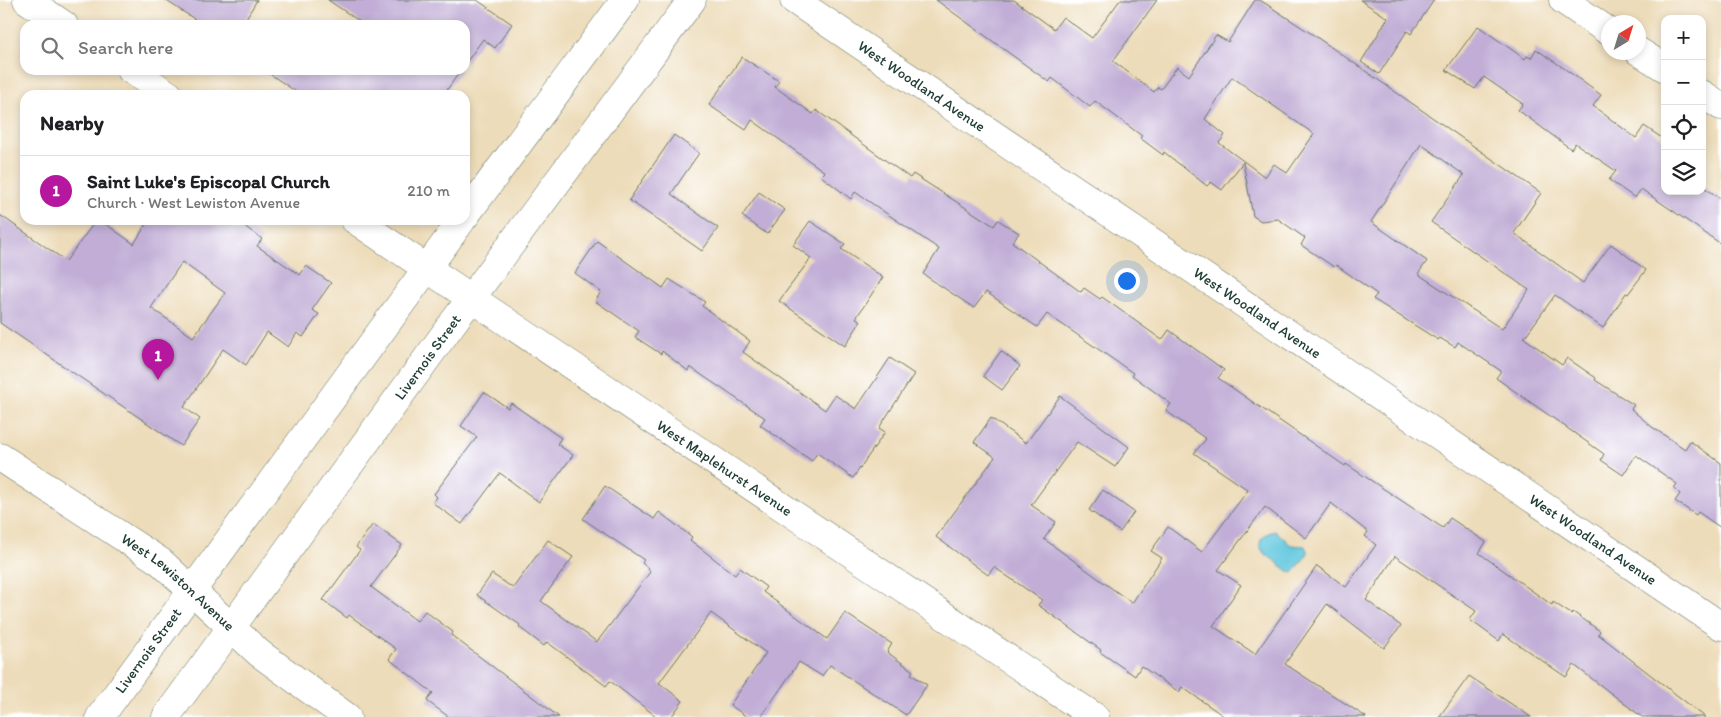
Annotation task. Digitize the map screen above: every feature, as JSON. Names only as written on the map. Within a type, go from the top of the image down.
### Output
[{"type":"street","points":[[27,0],[57,20]]},
{"type":"street","points":[[470,209],[625,0]]},
{"type":"street","name":"Livernois Street","points":[[166,717],[471,298],[692,0]]},
{"type":"street","name":"West Woodland Avenue","points":[[794,0],[1721,626]]},
{"type":"street","points":[[1563,0],[1601,25]]},
{"type":"street","points":[[1646,56],[1661,65]]},
{"type":"street","points":[[138,75],[161,90]]},
{"type":"street","points":[[1706,97],[1721,106]]},
{"type":"street","name":"West Maplehurst Avenue","points":[[362,225],[1095,717]]},
{"type":"street","name":"Livernois Street","points":[[100,717],[458,225]]},
{"type":"street","name":"West Lewiston Avenue","points":[[0,457],[162,562],[259,653],[347,717]]},
{"type":"water","points":[[1276,531],[1291,545],[1305,546],[1308,553],[1294,572],[1291,573],[1263,552],[1260,546],[1261,540],[1265,536],[1270,532]]},
{"type":"building","points":[[165,0],[257,0],[245,20],[196,20]]},
{"type":"building","points":[[328,0],[477,0],[512,24],[495,48],[483,39],[470,57],[470,20],[358,20]]},
{"type":"building","points":[[936,0],[1014,0],[1054,29],[1063,17],[1092,38],[1120,0],[1157,0],[1113,61],[1154,92],[1158,87],[1161,89],[1177,67],[1189,76],[1216,35],[1228,42],[1255,0],[1260,0],[1315,36],[1541,193],[1514,233],[1583,283],[1611,244],[1646,270],[1628,294],[1626,293],[1603,328],[1555,295],[1524,338],[1562,365],[1567,358],[1596,378],[1595,380],[1634,405],[1631,409],[1652,427],[1685,449],[1690,441],[1721,463],[1721,528],[1698,512],[1696,515],[1675,501],[1680,494],[1674,488],[1677,484],[1636,455],[1623,475],[1601,460],[1604,454],[1496,378],[1501,371],[1458,342],[1455,347],[1440,338],[1438,340],[1373,299],[1377,294],[1336,265],[1334,267],[1301,245],[1305,238],[1278,219],[1261,221],[1253,216],[1243,162],[1222,190],[1211,182],[1207,186],[1164,152],[1163,155],[1140,138],[1142,136],[1095,101],[1090,107],[1052,78],[1049,82]],"holes":[[[1232,77],[1314,134],[1287,173],[1274,164],[1265,177],[1219,143],[1225,135],[1205,119]],[[1421,144],[1464,175],[1431,222],[1529,290],[1502,329],[1418,274],[1427,261],[1371,222]]]},
{"type":"building","points":[[1360,0],[1434,0],[1411,34],[1407,31],[1379,74],[1361,62],[1388,18]]},
{"type":"building","points":[[1478,26],[1525,59],[1527,56],[1531,58],[1536,49],[1601,95],[1593,106],[1636,138],[1644,126],[1661,137],[1661,195],[1706,195],[1706,189],[1721,199],[1721,244],[1641,189],[1635,198],[1609,180],[1616,171],[1575,143],[1571,149],[1518,110],[1523,104],[1484,77],[1475,89],[1446,70]]},
{"type":"building","points":[[742,57],[779,81],[775,87],[813,114],[816,110],[910,178],[913,174],[994,226],[998,220],[1019,233],[1012,242],[1081,292],[1084,288],[1100,299],[1102,297],[1162,340],[1169,330],[1224,370],[1218,378],[1345,466],[1346,464],[1443,528],[1450,518],[1486,542],[1479,553],[1552,605],[1553,602],[1571,614],[1573,612],[1600,631],[1598,634],[1705,717],[1642,717],[1574,665],[1566,677],[1503,634],[1499,641],[1470,620],[1476,611],[1395,556],[1366,600],[1401,626],[1384,648],[1327,604],[1285,664],[1366,717],[1225,717],[1182,687],[1179,692],[1141,666],[1135,676],[1038,605],[1042,600],[994,567],[988,575],[936,537],[995,457],[974,442],[991,418],[1026,443],[1060,396],[1129,447],[1115,467],[1077,442],[1031,505],[1056,522],[1044,539],[1132,603],[1162,558],[1151,551],[1168,527],[1202,552],[1248,490],[1194,453],[1206,439],[1166,411],[1171,404],[1132,375],[1133,373],[1047,314],[1037,327],[986,292],[974,308],[923,274],[939,249],[855,192],[851,199],[821,176],[825,172],[752,120],[746,130],[709,105]],"holes":[[[1331,503],[1368,532],[1365,536],[1376,545],[1346,587],[1317,566],[1255,654],[1213,626],[1241,585],[1218,570],[1265,507],[1306,538]]]},
{"type":"building","points":[[271,75],[457,75],[447,90],[294,90]]},
{"type":"building","points":[[674,135],[699,153],[671,194],[718,228],[702,251],[629,200]]},
{"type":"building","points":[[759,192],[785,210],[767,234],[742,216]]},
{"type":"building","points":[[0,215],[66,261],[92,225],[107,225],[134,244],[146,225],[243,225],[262,239],[257,246],[300,275],[306,266],[331,283],[312,310],[319,314],[303,337],[297,333],[288,347],[267,332],[246,365],[223,349],[184,407],[200,419],[181,446],[0,323]],"holes":[[[182,262],[225,293],[193,337],[151,308]]]},
{"type":"building","points":[[810,221],[845,244],[841,249],[883,277],[856,318],[861,321],[845,346],[779,301],[811,258],[793,245]]},
{"type":"building","points":[[597,241],[663,288],[669,279],[705,302],[702,306],[750,341],[743,352],[825,410],[835,395],[856,409],[890,358],[914,374],[879,428],[885,432],[853,478],[817,453],[812,461],[760,425],[765,418],[690,367],[688,371],[662,351],[661,354],[635,337],[639,331],[595,301],[601,292],[575,273]]},
{"type":"building","points":[[1001,351],[1020,366],[1002,390],[983,376]]},
{"type":"building","points":[[484,392],[508,408],[511,403],[561,438],[557,444],[573,455],[539,502],[500,473],[462,524],[433,503],[437,497],[434,494],[477,437],[461,426]]},
{"type":"building","points":[[605,486],[654,519],[659,512],[692,537],[690,540],[735,575],[740,568],[766,587],[763,592],[827,639],[845,613],[892,644],[887,652],[913,671],[911,674],[927,685],[906,715],[830,665],[822,676],[799,662],[761,717],[747,717],[730,705],[766,653],[711,613],[659,683],[683,701],[671,717],[657,717],[610,681],[606,686],[547,642],[544,646],[519,627],[520,625],[477,595],[492,574],[513,588],[548,540],[573,557],[541,601],[597,642],[650,572],[642,563],[644,560],[583,519]]},
{"type":"building","points":[[1103,490],[1134,512],[1120,532],[1089,510]]},
{"type":"building","points":[[373,524],[402,545],[371,587],[417,621],[425,611],[453,632],[451,635],[559,717],[449,717],[427,701],[433,693],[389,659],[396,649],[349,615],[347,618],[323,600],[360,550],[356,547]]},
{"type":"building","points":[[1469,676],[1531,717],[1439,717]]},
{"type":"place","name":"Saint Luke's Episcopal Church","points":[[158,380]]}]
